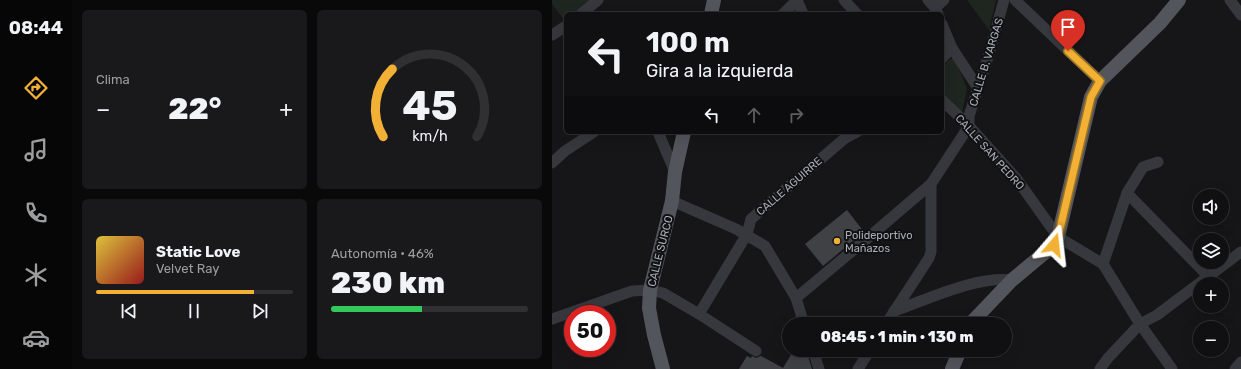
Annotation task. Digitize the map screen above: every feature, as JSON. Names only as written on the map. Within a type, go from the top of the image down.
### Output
[{"type":"main road","points":[[711,12],[714,0]]},
{"type":"main road","points":[[977,317],[1012,280],[1054,245],[1058,237],[1091,97],[1100,81],[1160,23],[1179,0]]},
{"type":"main road","name":"CALLE SURCO","points":[[663,369],[651,321],[649,308],[650,290],[672,201],[675,172],[684,134]]},
{"type":"main road","points":[[952,369],[957,357]]},
{"type":"street","points":[[785,12],[797,0],[802,12]]},
{"type":"street","points":[[844,0],[855,12]]},
{"type":"street","points":[[934,7],[944,0]]},
{"type":"street","name":"CALLE B. VARGAS","points":[[796,298],[931,184],[969,126],[968,116],[989,54],[1004,0]]},
{"type":"street","points":[[1015,0],[1100,81]]},
{"type":"street","points":[[1230,0],[1241,15]]},
{"type":"street","points":[[585,12],[596,6]]},
{"type":"street","points":[[552,35],[564,27]]},
{"type":"street","points":[[944,29],[952,48],[978,88]]},
{"type":"street","points":[[944,56],[952,48]]},
{"type":"street","name":"CALLE SAN PEDRO","points":[[944,102],[969,126],[1016,178],[1058,237],[1103,264],[1140,324],[1172,369]]},
{"type":"street","points":[[552,163],[565,151],[591,134]]},
{"type":"street","points":[[659,134],[675,172]]},
{"type":"street","name":"CALLE AGUIRRE","points":[[699,314],[747,234],[751,219],[843,136]]},
{"type":"street","points":[[1103,264],[1127,193],[1143,167],[1158,162]]},
{"type":"street","points":[[890,317],[929,258],[931,252],[931,184]]},
{"type":"street","points":[[1127,193],[1209,277],[1241,252]]},
{"type":"street","points":[[672,201],[747,234],[764,246],[796,298],[802,317]]},
{"type":"street","points":[[894,311],[965,285],[1000,279],[1012,280]]},
{"type":"street","points":[[1100,369],[1108,358],[1140,324],[1157,315],[1193,289]]},
{"type":"street","points":[[552,319],[632,291],[650,290],[663,293],[699,314],[756,351]]},
{"type":"street","points":[[815,357],[819,369]]},
{"type":"street","points":[[858,369],[866,357]]},
{"type":"street","points":[[1235,369],[1241,362]]},
{"type":"shaded area","points":[[552,0],[590,0],[575,12],[564,12],[564,20],[552,4]]},
{"type":"shaded area","points":[[967,0],[996,0],[989,30]]},
{"type":"shaded area","points":[[950,59],[955,59],[967,89],[962,113],[944,100],[944,65]]},
{"type":"building","name":"Polideportivo Mañazos","points":[[847,210],[864,232],[823,266],[805,244]]},
{"type":"building","points":[[747,356],[756,358],[761,356],[783,368],[790,357],[808,357],[812,369],[739,369]]},
{"type":"place","name":"Polideportivo Mañazos","points":[[837,241]]},
{"type":"route","points":[[1054,245],[1058,237],[1091,97],[1100,81],[1068,51]]}]
